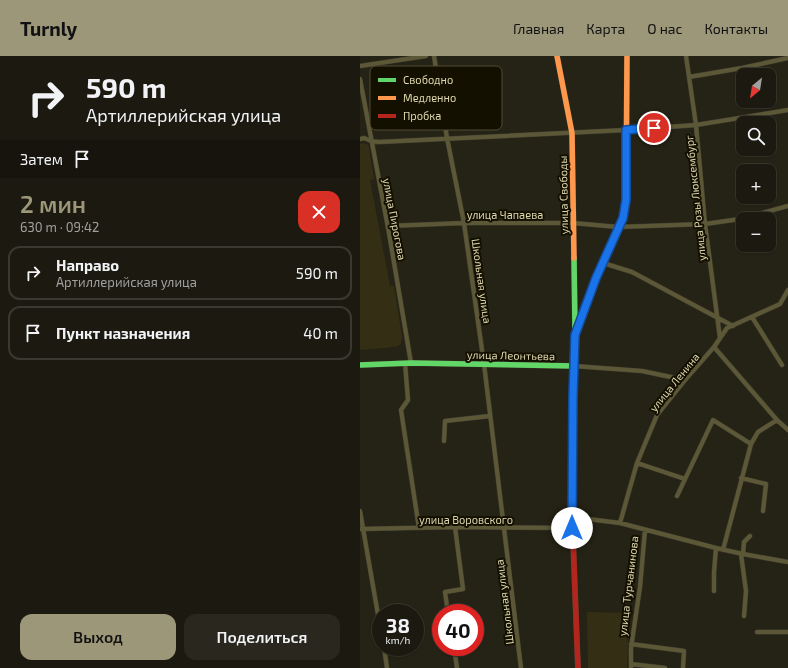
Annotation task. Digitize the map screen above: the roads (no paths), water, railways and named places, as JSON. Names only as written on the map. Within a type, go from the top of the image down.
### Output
[{"type":"street","points":[[360,66],[426,56]]},
{"type":"street","name":"Школьная улица","points":[[434,56],[436,66]]},
{"type":"street","name":"улица Свободы","points":[[557,56],[572,133],[575,335]]},
{"type":"street","points":[[578,668],[572,528],[575,335],[596,278],[623,218],[626,200],[626,56]]},
{"type":"street","name":"улица Розы Люксембург","points":[[686,56],[696,125],[705,224],[720,339]]},
{"type":"street","points":[[689,77],[788,58]]},
{"type":"street","name":"улица Пирогова","points":[[360,79],[388,226],[408,363],[408,400],[401,410],[419,528]]},
{"type":"street","points":[[360,139],[364,138],[379,142],[626,130],[696,125],[788,110]]},
{"type":"street","name":"Школьная улица","points":[[446,130],[464,223],[484,364],[521,668]]},
{"type":"street","name":"улица Чапаева","points":[[388,226],[464,223],[573,223],[618,227],[705,224],[740,219],[788,206]]},
{"type":"street","points":[[603,263],[632,272],[733,326]]},
{"type":"street","name":"улица Ленина","points":[[620,523],[638,463],[657,415],[714,347],[727,328],[780,304],[788,290]]},
{"type":"street","points":[[752,316],[782,365]]},
{"type":"street","points":[[714,347],[777,420],[788,430]]},
{"type":"street","name":"улица Леонтьева","points":[[360,365],[408,363],[574,366],[642,370],[685,380]]},
{"type":"street","points":[[444,441],[445,421],[490,416]]},
{"type":"street","points":[[677,496],[713,420],[751,444]]},
{"type":"street","points":[[723,550],[751,444],[758,432],[777,420]]},
{"type":"street","points":[[638,463],[685,479]]},
{"type":"street","points":[[741,478],[766,484],[763,511]]},
{"type":"street","points":[[360,511],[361,528],[376,604]]},
{"type":"street","points":[[572,516],[620,523],[723,550],[788,562]]},
{"type":"street","points":[[447,604],[445,592],[463,589],[455,527]]},
{"type":"street","name":"улица Воровского","points":[[361,528],[572,528]]},
{"type":"street","name":"улица Турчанинова","points":[[645,530],[640,587],[631,644],[631,666],[665,668]]},
{"type":"street","points":[[744,616],[746,591],[742,554],[744,542],[750,536]]},
{"type":"street","points":[[714,591],[716,548]]},
{"type":"street","points":[[757,632],[788,632]]},
{"type":"street","name":"улица Турчанинова","points":[[631,644],[684,651],[683,668]]},
{"type":"street","points":[[385,656],[387,668]]},
{"type":"street","points":[[455,656],[457,668]]}]
